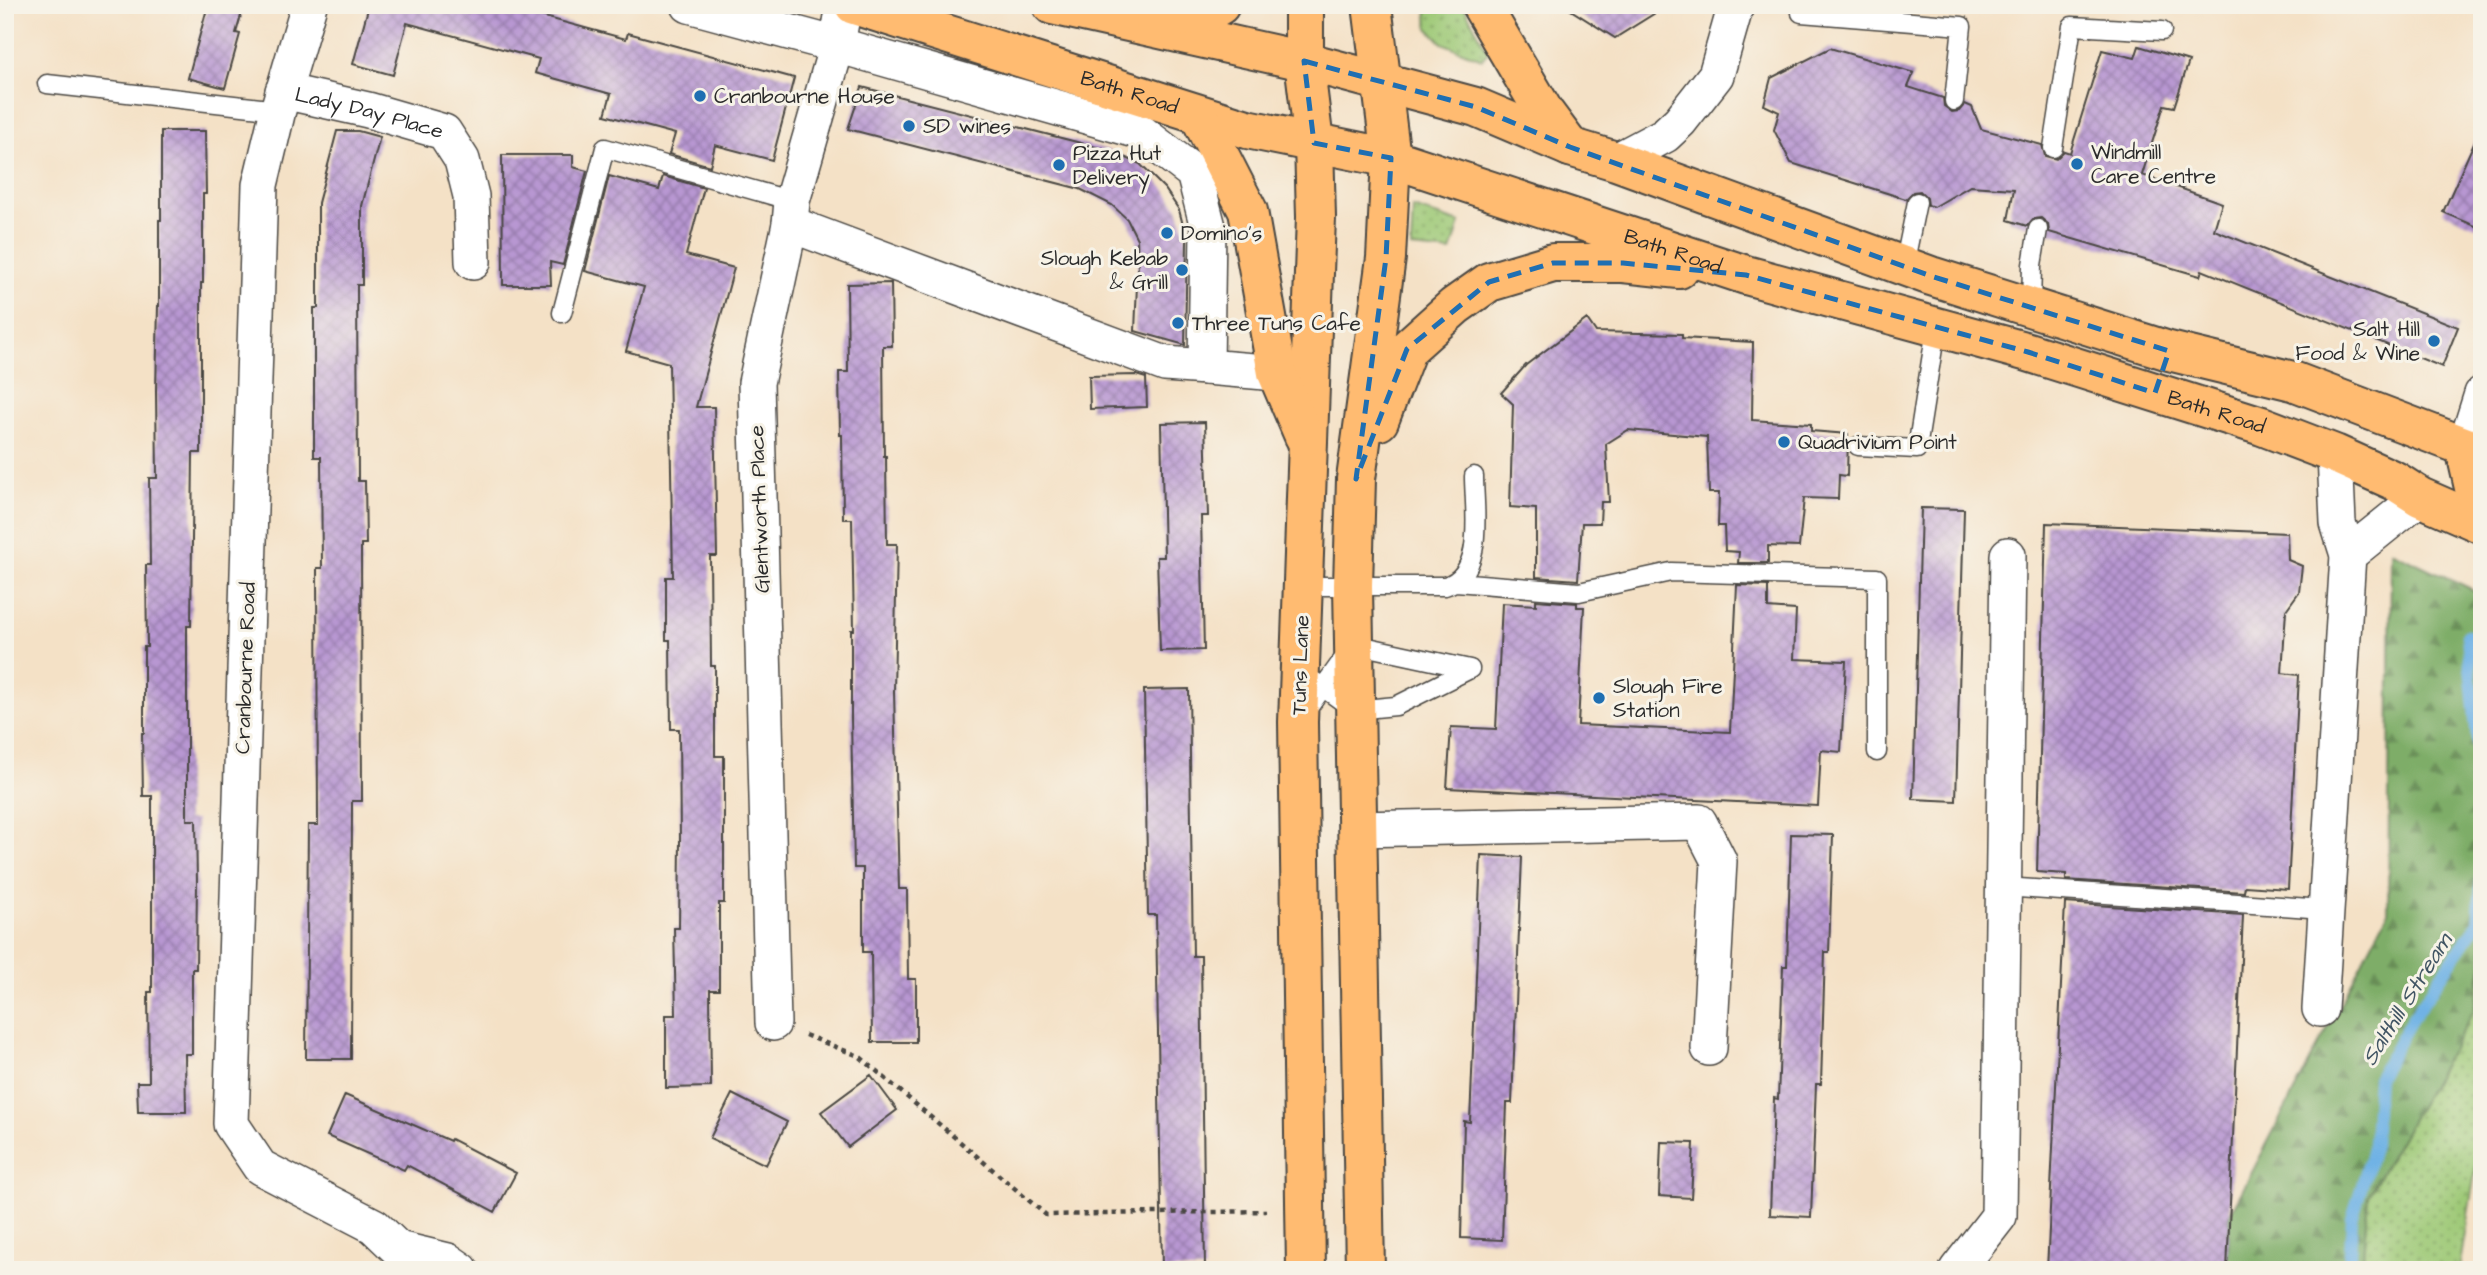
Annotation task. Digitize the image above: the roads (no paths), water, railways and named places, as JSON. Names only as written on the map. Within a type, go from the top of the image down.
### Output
[{"type":"main road","name":"Bath Road","points":[[854,5],[1247,129],[1391,158],[1746,275],[2028,352],[2262,426],[2335,454],[2482,524]]},
{"type":"main road","points":[[1052,5],[1304,61],[1476,107],[1570,147],[1616,161],[1904,266],[2169,351],[2293,381],[2473,451],[2482,524]]},
{"type":"main road","points":[[1094,15],[1144,23],[1189,16],[1210,11],[1220,5]]},
{"type":"main road","name":"Tuns Lane","points":[[1304,5],[1304,61],[1314,144],[1316,217],[1304,586],[1310,678],[1298,722],[1306,1270]]},
{"type":"main road","points":[[1365,1270],[1353,586],[1356,479],[1386,258],[1391,158],[1372,5]]},
{"type":"main road","points":[[1481,5],[1544,112],[1570,147]]},
{"type":"main road","points":[[1199,115],[1248,211],[1277,373],[1308,446]]},
{"type":"main road","points":[[1356,479],[1407,349],[1455,306],[1489,282],[1553,263],[1623,263],[1746,275]]},
{"type":"main road","points":[[2028,352],[2031,308]]},
{"type":"main road","points":[[2155,393],[2169,351]]},
{"type":"street","name":"Cranbourne Road","points":[[309,5],[281,100],[260,186],[231,1124],[260,1167],[374,1226],[392,1260],[448,1261],[461,1270]]},
{"type":"street","name":"Bath Road","points":[[689,5],[1139,131],[1194,173],[1208,227],[1206,367]]},
{"type":"street","name":"Glentworth Place","points":[[773,1023],[756,383],[791,212],[837,45],[844,5]]},
{"type":"street","points":[[1616,161],[1665,135],[1680,121],[1716,75],[1736,5]]},
{"type":"street","name":"Lady Day Place","points":[[281,100],[368,110],[444,132],[462,160],[471,196],[473,262]]},
{"type":"street","points":[[791,212],[1165,364],[1277,373]]},
{"type":"street","points":[[2473,451],[2482,394]]},
{"type":"street","points":[[2320,1009],[2324,909],[2348,555],[2338,523],[2335,454]]},
{"type":"street","points":[[2348,555],[2420,496]]},
{"type":"street","points":[[1957,1270],[1999,1216],[2008,555]]},
{"type":"street","points":[[1356,829],[1699,822],[1718,861],[1709,1048]]},
{"type":"lane","points":[[1801,13],[1962,26],[1954,101]]},
{"type":"lane","points":[[2053,148],[2072,26],[2162,32]]},
{"type":"lane","points":[[47,84],[281,100]]},
{"type":"lane","points":[[562,313],[605,148],[791,212]]},
{"type":"lane","points":[[1904,266],[1917,202]]},
{"type":"lane","points":[[2031,308],[2032,265],[2038,229]]},
{"type":"lane","points":[[1858,446],[1917,449],[1936,329]]},
{"type":"lane","points":[[1456,582],[1471,563],[1474,549],[1474,476]]},
{"type":"lane","points":[[1304,586],[1445,586],[1456,582],[1579,592],[1671,572],[1877,578],[1877,752]]},
{"type":"lane","points":[[1354,644],[1470,669],[1396,706],[1354,710],[1310,678],[1354,644]]},
{"type":"lane","points":[[2004,887],[2324,909]]},
{"type":"waterway","name":"Salthill Stream","points":[[2467,635],[2482,790]]},
{"type":"waterway","name":"Salthill Stream","points":[[2349,1270],[2352,1219],[2374,1145],[2378,1078],[2413,1017],[2478,923],[2482,876]]},
{"type":"place","name":"Cranbourne House","points":[[700,96]]},
{"type":"place","name":"SD wines","points":[[909,126]]},
{"type":"place","name":"Windmill Care Centre","points":[[2077,164]]},
{"type":"place","name":"Pizza Hut Delivery","points":[[1059,165]]},
{"type":"place","name":"Domino's","points":[[1167,233]]},
{"type":"place","name":"Slough Kebab & Grill","points":[[1182,270]]},
{"type":"place","name":"Three Tuns Cafe","points":[[1178,323]]},
{"type":"place","name":"Salt Hill Food & Wine","points":[[2434,341]]},
{"type":"place","name":"Quadrivium Point","points":[[1784,442]]},
{"type":"place","name":"Slough Fire Station","points":[[1599,698]]}]
